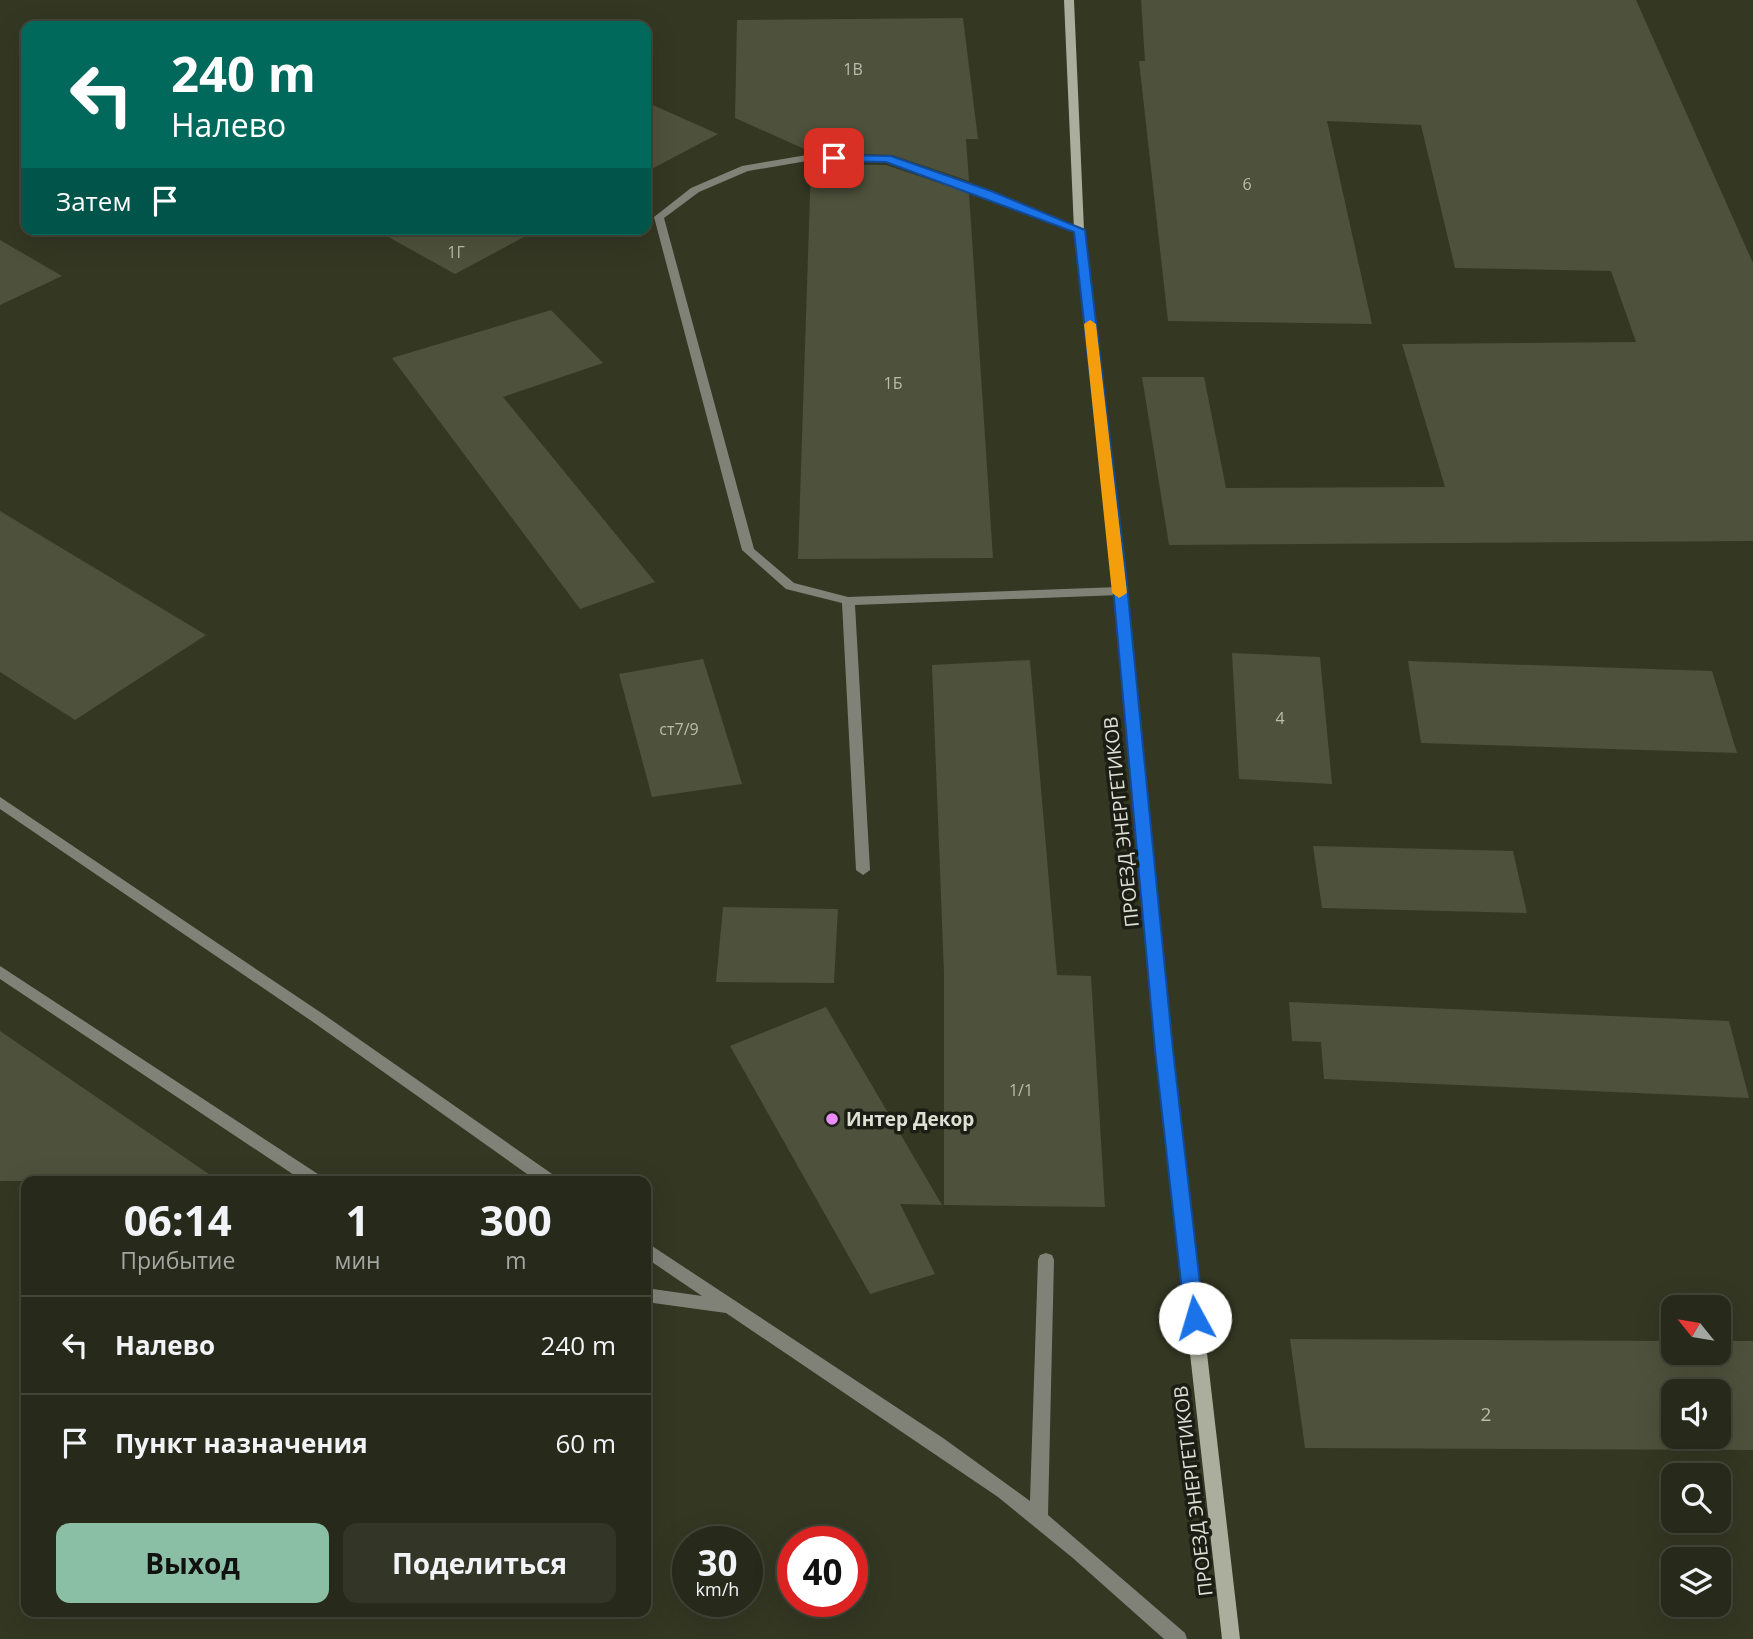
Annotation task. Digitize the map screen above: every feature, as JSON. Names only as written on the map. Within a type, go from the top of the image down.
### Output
[{"type":"street","name":"ПРОЕЗД ЭНЕРГЕТИКОВ","points":[[1069,0],[1079,230],[1119,592],[1164,1050],[1231,1639]]},
{"type":"lane","points":[[1079,230],[887,159],[807,158],[746,168],[695,190],[659,216],[748,550],[790,586],[848,601],[1119,592]]},
{"type":"lane","points":[[848,601],[863,870]]},
{"type":"lane","points":[[0,802],[318,1018],[542,1176]]},
{"type":"lane","points":[[0,972],[307,1176]]},
{"type":"lane","points":[[651,1253],[978,1472],[1039,1517],[1178,1639]]},
{"type":"lane","points":[[1039,1517],[1046,1261]]},
{"type":"lane","points":[[651,1295],[729,1308]]},
{"type":"building","points":[[1141,0],[1636,0],[1753,263],[1753,541],[1169,545],[1142,377],[1204,377],[1226,488],[1445,487],[1402,344],[1636,342],[1611,271],[1455,268],[1421,125],[1327,121],[1372,324],[1168,321],[1139,61],[1145,61]]},
{"type":"building","points":[[963,18],[978,139],[966,139],[969,181],[892,155],[811,152],[735,118],[737,20]]},
{"type":"building","points":[[651,104],[718,134],[651,169]]},
{"type":"building","points":[[811,164],[886,165],[969,193],[993,558],[798,559]]},
{"type":"building","points":[[385,235],[528,235],[455,274]]},
{"type":"building","points":[[0,240],[62,276],[0,305]]},
{"type":"building","points":[[551,310],[603,363],[503,397],[655,582],[580,609],[392,358]]},
{"type":"building","points":[[0,511],[206,635],[75,720],[0,672]]},
{"type":"building","points":[[1232,653],[1320,657],[1332,784],[1239,779]]},
{"type":"building","points":[[703,659],[742,784],[652,797],[619,674]]},
{"type":"building","points":[[1030,660],[1057,975],[1091,976],[1105,1207],[944,1205],[944,974],[932,665]]},
{"type":"building","points":[[1408,661],[1712,671],[1737,753],[1421,743]]},
{"type":"building","points":[[1313,846],[1513,851],[1527,913],[1322,908]]},
{"type":"building","points":[[723,907],[838,909],[834,983],[716,982]]},
{"type":"building","points":[[1289,1002],[1729,1021],[1749,1098],[1324,1079],[1321,1042],[1292,1041]]},
{"type":"building","name":"Интер Декор","points":[[826,1007],[942,1205],[900,1204],[935,1274],[870,1294],[730,1046]]},
{"type":"building","points":[[0,1031],[212,1176],[21,1176],[21,1181],[0,1181]]},
{"type":"building","points":[[1290,1339],[1661,1341],[1661,1365],[1731,1365],[1731,1341],[1753,1341],[1753,1450],[1305,1448]]},
{"type":"slow traffic","points":[[1090,324],[1119,593]]},
{"type":"place","name":"Интер Декор","points":[[832,1119]]},
{"type":"route","points":[[834,158],[887,159],[1079,230],[1118,565],[1164,1050],[1195,1318]]}]
